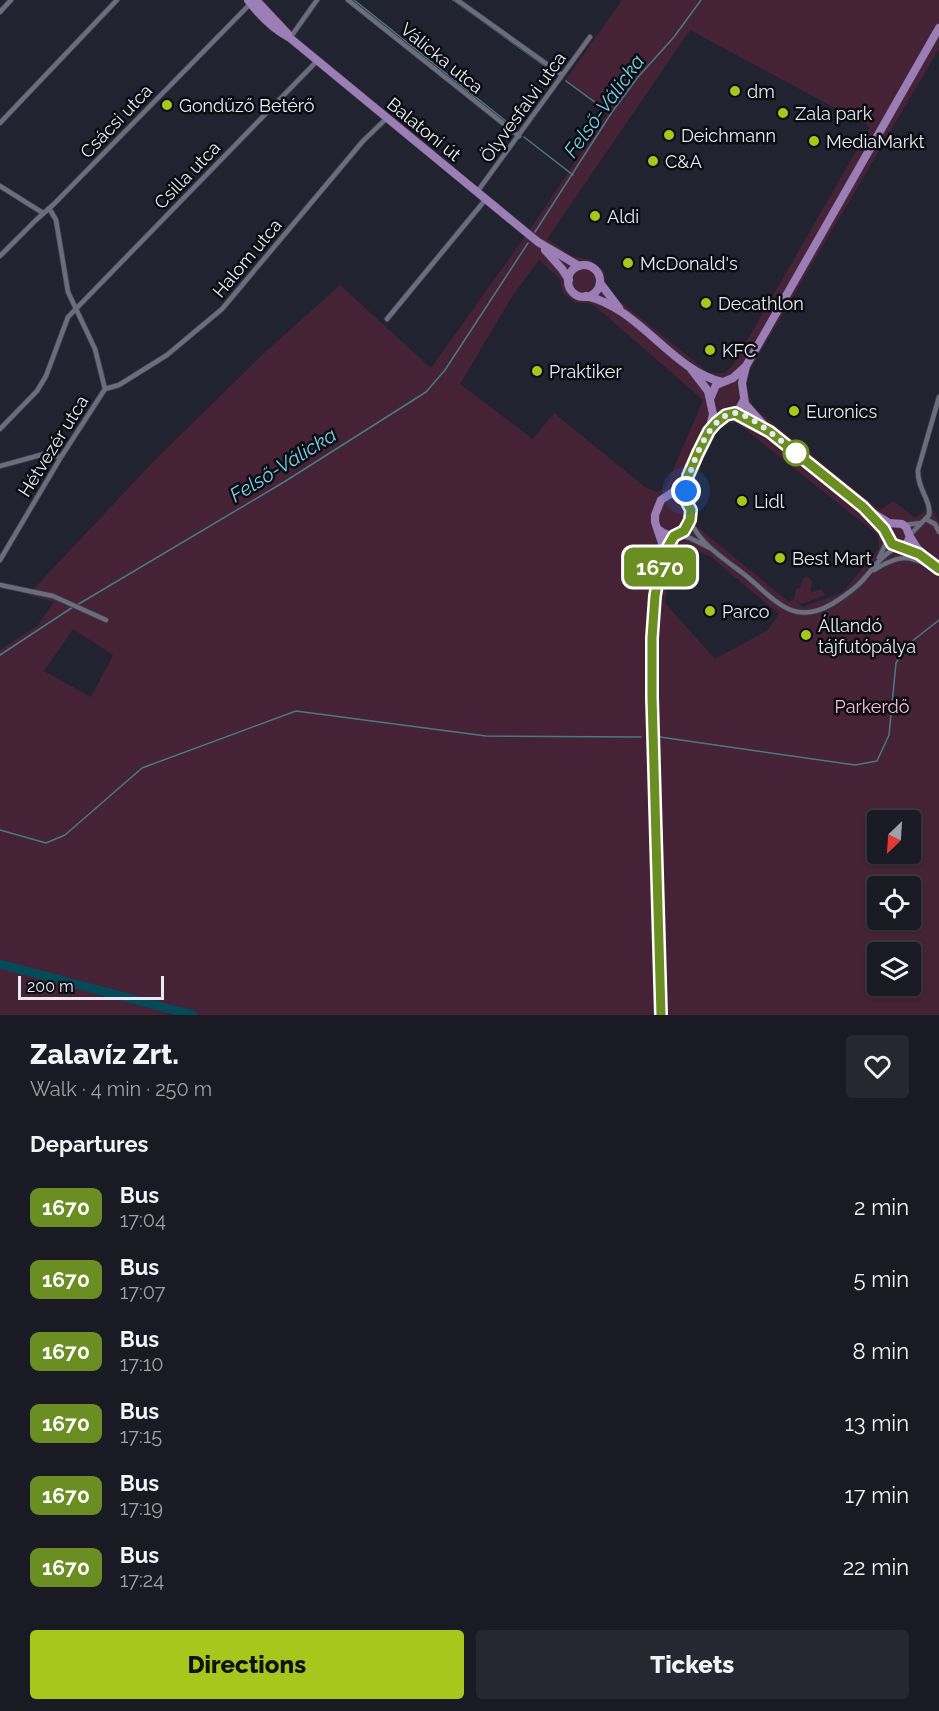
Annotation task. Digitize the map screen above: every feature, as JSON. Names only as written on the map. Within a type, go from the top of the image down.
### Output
[{"type":"main road","name":"Balatoni út","points":[[252,1],[274,28],[290,38],[538,242],[569,280]]},
{"type":"main road","points":[[939,28],[746,366],[742,383],[748,408],[770,432],[863,507],[894,525],[904,525],[926,558],[939,569]]},
{"type":"main road","name":"Balatoni út","points":[[538,242],[579,266]]},
{"type":"main road","points":[[622,311],[600,300],[578,295],[573,291],[569,280],[572,271],[579,266],[587,265],[593,268],[598,273],[600,283],[622,311],[688,365],[714,380],[737,384],[744,394],[742,407],[735,413],[726,415],[709,431]]},
{"type":"main road","points":[[586,296],[596,291],[600,283]]},
{"type":"main road","points":[[688,365],[705,387],[712,403],[720,413],[726,415]]},
{"type":"main road","points":[[685,499],[688,476],[709,431],[714,414],[712,390],[733,378],[746,366]]},
{"type":"main road","points":[[735,413],[770,432]]},
{"type":"main road","points":[[661,1015],[651,662],[654,606],[663,546],[655,522],[656,510],[661,500],[671,494],[688,476]]},
{"type":"main road","points":[[662,557],[676,535],[687,527],[690,520],[691,507],[679,494],[671,494]]},
{"type":"main road","points":[[863,507],[892,544],[926,558]]},
{"type":"main road","points":[[887,537],[894,525]]},
{"type":"main road","points":[[659,530],[668,535],[676,535]]},
{"type":"main road","points":[[900,546],[907,543],[910,536]]},
{"type":"street","points":[[0,12],[11,0]]},
{"type":"street","points":[[0,123],[117,0]]},
{"type":"street","points":[[290,38],[317,0]]},
{"type":"street","name":"Válicka utca","points":[[348,0],[519,136]]},
{"type":"street","points":[[457,0],[562,75]]},
{"type":"street","name":"Csácsi utca","points":[[0,256],[252,1]]},
{"type":"street","name":"Ölyvesfalvi utca","points":[[477,192],[590,37]]},
{"type":"street","name":"Csilla utca","points":[[0,429],[38,391],[64,324],[76,309],[317,61]]},
{"type":"street","name":"Halom utca","points":[[105,388],[119,385],[167,355],[222,309],[363,141],[387,118]]},
{"type":"street","points":[[0,186],[43,213]]},
{"type":"street","points":[[387,319],[486,199]]},
{"type":"street","name":"Hétvezér utca","points":[[0,560],[105,388],[95,349],[68,292],[56,220],[49,208]]},
{"type":"street","points":[[910,536],[929,515],[929,505],[920,488],[918,470],[939,397]]},
{"type":"street","points":[[0,466],[44,454],[61,457]]},
{"type":"street","points":[[927,519],[939,532]]},
{"type":"street","points":[[690,520],[696,531],[715,551],[791,610],[804,614],[819,611],[849,593],[877,563],[900,546]]},
{"type":"street","points":[[904,525],[921,523]]},
{"type":"street","points":[[676,535],[690,538],[715,551]]},
{"type":"street","points":[[877,563],[887,537]]},
{"type":"street","points":[[869,573],[891,559],[902,557],[939,569]]},
{"type":"street","points":[[0,585],[53,596],[106,620]]},
{"type":"green space","name":"Parkerdő","points":[[622,0],[939,0],[939,49],[744,380],[753,407],[880,510],[894,501],[915,518],[931,506],[939,523],[939,1015],[0,1015],[0,650],[38,625],[54,602],[28,595],[152,463],[261,356],[340,285],[431,368],[529,231],[607,114],[565,81]],"holes":[[[690,30],[870,127],[733,365],[725,373],[709,373],[616,298],[607,287],[604,271],[591,260],[572,256],[547,239]],[[539,260],[560,279],[562,292],[576,303],[595,306],[703,400],[665,489],[657,492],[645,487],[554,413],[533,439],[460,384],[513,295]],[[730,423],[737,423],[878,535],[879,548],[843,592],[803,607],[794,599],[789,602],[695,525],[693,502],[688,493],[717,431]],[[682,545],[711,557],[779,614],[768,630],[715,659],[665,603],[673,547]],[[73,629],[113,655],[91,697],[44,671]]]},
{"type":"green space","points":[[807,576],[812,581],[810,591],[821,589],[826,595],[802,604],[794,599],[796,589],[800,588],[803,579]]},
{"type":"waterway","points":[[354,0],[517,130]]},
{"type":"waterway","points":[[453,0],[556,74]]},
{"type":"waterway","name":"Felső-Válicka","points":[[535,232],[612,112],[638,77],[674,37],[701,0]]},
{"type":"waterway","points":[[566,81],[611,112]]},
{"type":"waterway","points":[[524,137],[573,175]]},
{"type":"waterway","name":"Felső-Válicka","points":[[77,605],[284,482],[426,392],[445,370],[528,243]]},
{"type":"waterway","name":"Felső-Válicka","points":[[0,655],[73,607]]},
{"type":"waterway","points":[[660,737],[855,765],[877,761],[889,735],[896,663],[906,646],[939,620]]},
{"type":"waterway","points":[[0,830],[46,843],[65,835],[142,768],[296,711],[486,736],[641,737]]},
{"type":"waterway","points":[[0,964],[193,1015]]},
{"type":"bus line","name":"1670","points":[[661,1015],[652,697],[653,618],[656,585],[662,557],[674,536],[682,533],[690,520],[691,507],[685,499],[688,476],[709,431],[722,417],[735,413],[770,432],[863,507],[884,529],[892,544],[919,554],[939,569]]},
{"type":"place","name":"dm","points":[[735,91]]},
{"type":"place","name":"Gondűző Betérő","points":[[167,105]]},
{"type":"place","name":"Zala park","points":[[783,113]]},
{"type":"place","name":"Deichmann","points":[[669,135]]},
{"type":"place","name":"MediaMarkt","points":[[814,141]]},
{"type":"place","name":"C&A","points":[[653,161]]},
{"type":"place","name":"Aldi","points":[[595,216]]},
{"type":"place","name":"McDonald's","points":[[628,263]]},
{"type":"place","name":"Decathlon","points":[[706,303]]},
{"type":"place","name":"KFC","points":[[710,350]]},
{"type":"place","name":"Praktiker","points":[[537,371]]},
{"type":"place","name":"Euronics","points":[[794,411]]},
{"type":"place","name":"Lidl","points":[[742,501]]},
{"type":"place","name":"Best Mart","points":[[780,558]]},
{"type":"place","name":"Parco","points":[[710,611]]},
{"type":"place","name":"Állandó tájfutópálya","points":[[806,635]]},
{"type":"route","points":[[686,491],[688,476],[709,431],[726,415],[735,413],[741,415],[770,432],[801,457],[796,453]]}]
